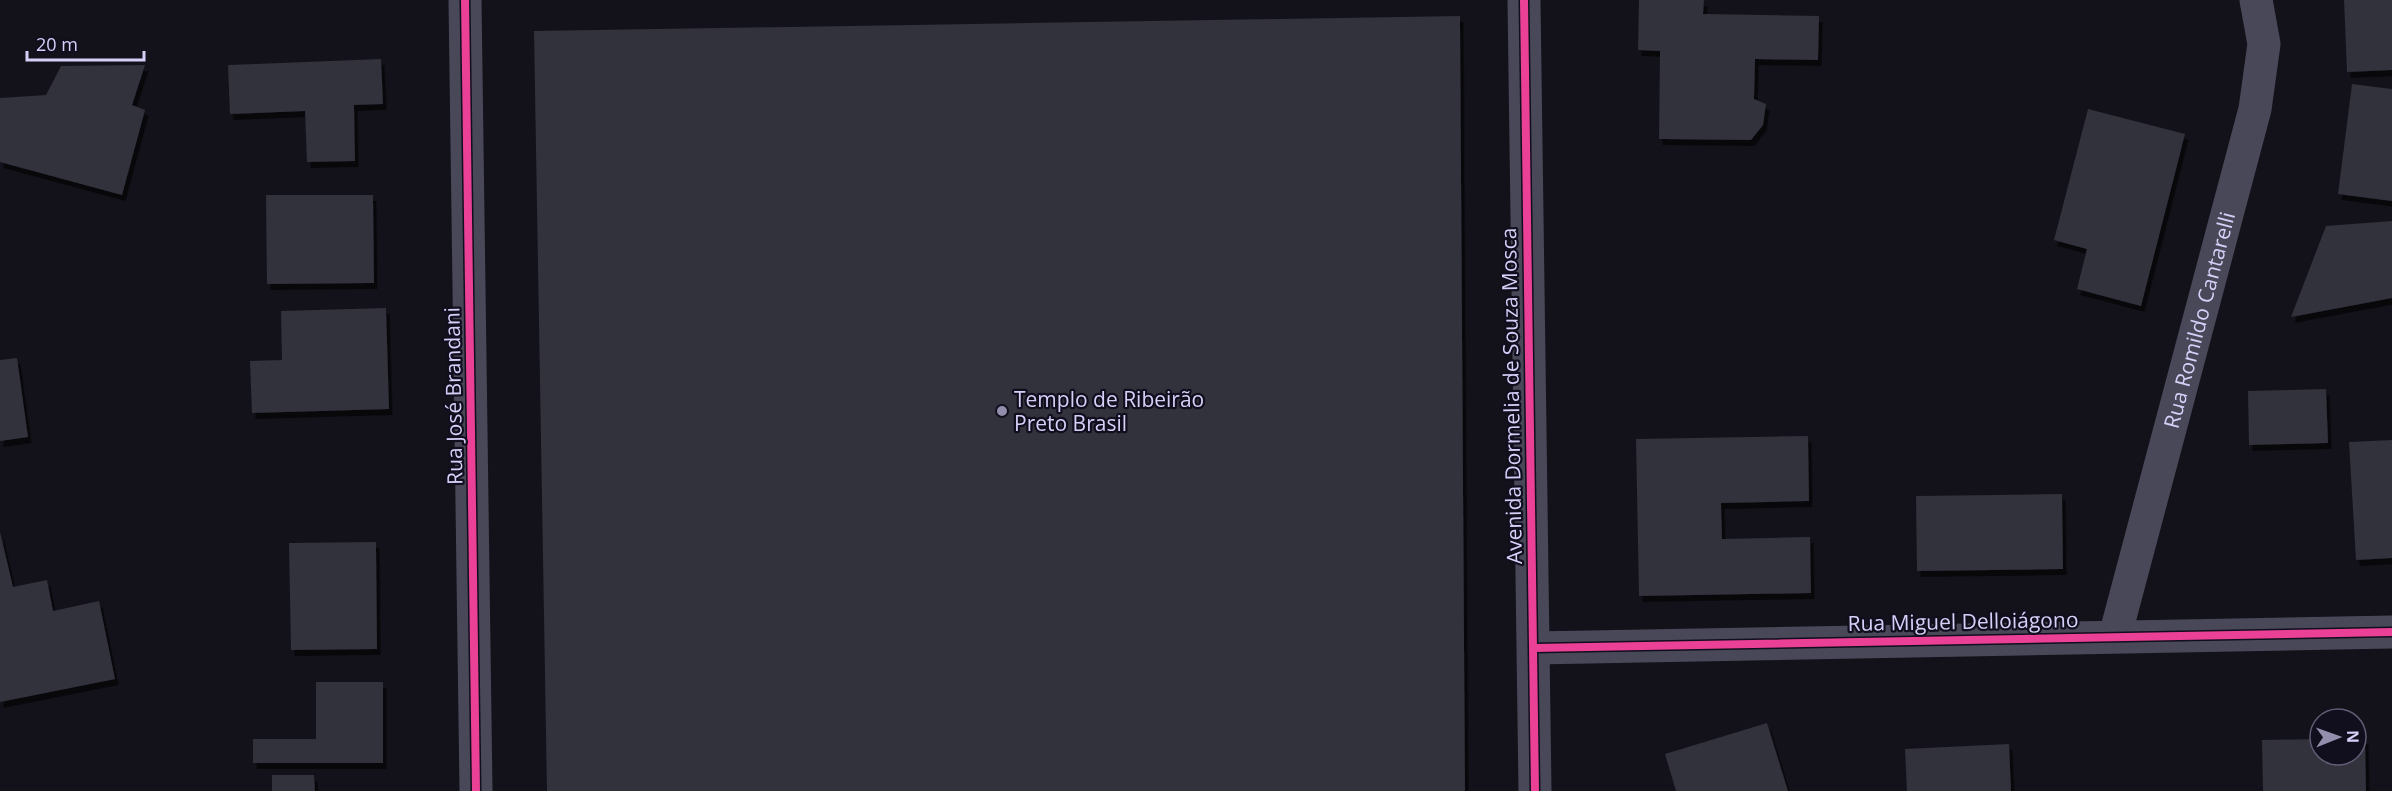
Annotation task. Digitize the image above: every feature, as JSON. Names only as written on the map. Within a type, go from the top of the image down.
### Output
[{"type":"street","name":"Rua José Brandani","points":[[465,0],[476,791]]},
{"type":"street","name":"Avenida Dormelia de Souza Mosca","points":[[1524,0],[1535,791]]},
{"type":"street","name":"Rua Romildo Cantarelli","points":[[2115,636],[2255,109],[2264,44],[2256,0]]},
{"type":"street","name":"Rua Miguel Delloiágono","points":[[1534,648],[2392,632]]},
{"type":"building","points":[[1639,0],[1704,0],[1703,14],[1819,16],[1818,60],[1755,59],[1754,99],[1766,104],[1763,125],[1751,140],[1659,139],[1660,51],[1638,50]]},
{"type":"building","points":[[2344,0],[2392,0],[2392,70],[2347,72]]},
{"type":"building","name":"Templo de Ribeirão Preto Brasil","points":[[1460,16],[1465,791],[547,791],[534,31]]},
{"type":"building","points":[[381,59],[383,104],[354,105],[355,161],[307,162],[305,111],[230,114],[228,65]]},
{"type":"building","points":[[145,65],[132,105],[145,110],[122,195],[0,162],[0,98],[46,95],[61,66]]},
{"type":"building","points":[[2352,84],[2392,89],[2392,201],[2338,194]]},
{"type":"building","points":[[2088,109],[2185,134],[2141,306],[2077,289],[2087,249],[2054,240]]},
{"type":"building","points":[[266,195],[373,195],[374,283],[267,284]]},
{"type":"building","points":[[2392,221],[2392,298],[2291,317],[2326,226]]},
{"type":"building","points":[[386,308],[389,409],[252,413],[250,361],[282,360],[281,311]]},
{"type":"building","points":[[17,358],[28,437],[0,441],[0,360]]},
{"type":"building","points":[[2326,389],[2328,443],[2249,445],[2248,391]]},
{"type":"building","points":[[1808,436],[1809,501],[1721,503],[1722,539],[1810,537],[1811,593],[1639,596],[1636,439]]},
{"type":"building","points":[[2392,440],[2392,558],[2356,560],[2349,442]]},
{"type":"building","points":[[2062,494],[2063,569],[1917,571],[1916,496]]},
{"type":"building","points":[[0,532],[13,587],[47,580],[53,611],[99,601],[115,679],[0,702]]},
{"type":"building","points":[[376,542],[377,649],[291,650],[289,543]]},
{"type":"building","points":[[316,682],[383,682],[383,763],[253,763],[253,739],[316,739]]},
{"type":"building","points":[[1767,723],[1788,791],[1676,791],[1665,754]]},
{"type":"building","points":[[2308,739],[2308,767],[2366,767],[2366,791],[2263,791],[2262,740]]},
{"type":"building","points":[[2009,744],[2011,791],[1907,791],[1905,749]]},
{"type":"building","points":[[272,775],[314,775],[315,791],[272,791]]},
{"type":"cycle path","points":[[465,0],[476,791]]},
{"type":"cycle path","points":[[1524,0],[1535,791]]},
{"type":"cycle path","points":[[1534,648],[2392,632]]},
{"type":"place","name":"Templo de Ribeirão Preto Brasil","points":[[1002,411]]}]
